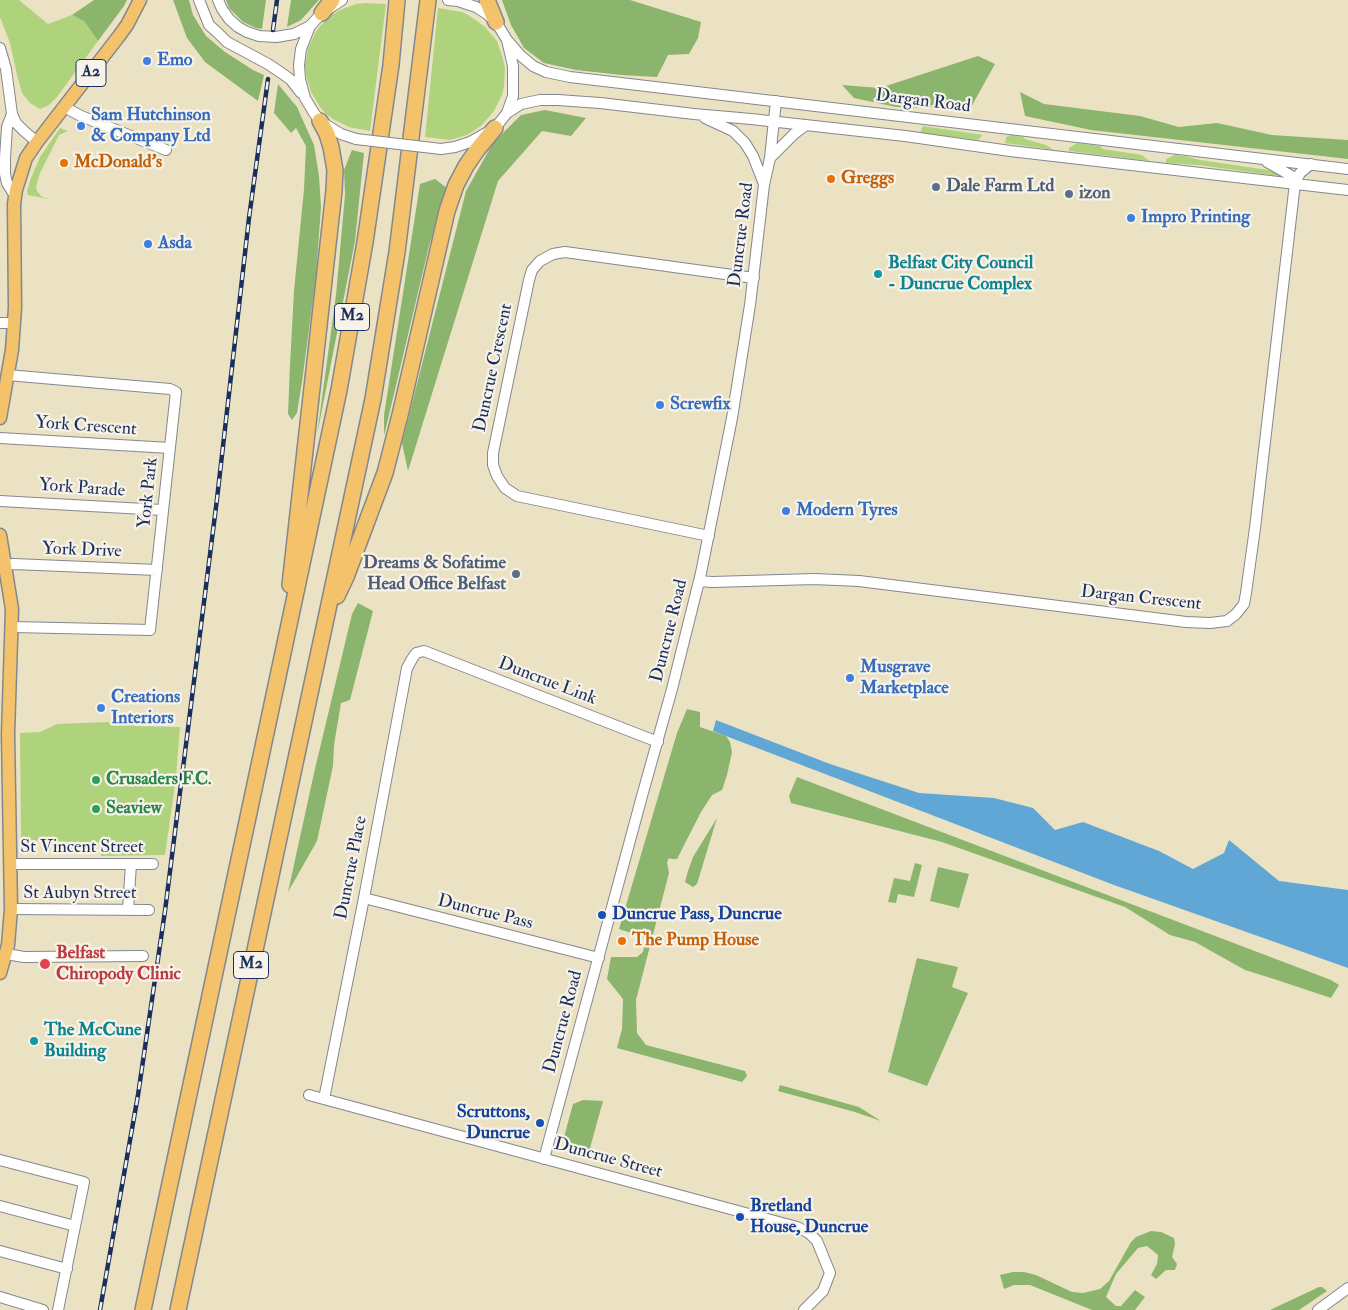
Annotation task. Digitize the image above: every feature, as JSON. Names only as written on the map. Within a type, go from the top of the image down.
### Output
[{"type":"highway","points":[[322,13],[332,0]]},
{"type":"highway","name":"M2","points":[[143,1310],[339,390],[360,270],[391,65],[397,0]]},
{"type":"highway","name":"M2","points":[[178,1310],[371,408],[397,252],[428,0]]},
{"type":"highway","points":[[487,0],[496,22]]},
{"type":"highway","points":[[289,631],[290,579],[334,190],[335,170],[331,147],[328,134],[320,122]]},
{"type":"highway","points":[[325,621],[346,577],[385,473],[447,211],[456,185],[477,150],[495,128]]},
{"type":"main road","name":"A2","points":[[0,418],[12,350],[14,324],[14,204],[26,158],[127,25],[140,0]]},
{"type":"main road","points":[[0,535],[11,598],[12,626],[5,688],[8,734],[4,786],[5,834],[11,864],[11,909],[6,954],[0,973]]},
{"type":"street","points":[[199,0],[209,25],[227,42],[268,64],[291,80],[320,122],[341,134],[356,139],[440,149],[470,142],[495,128],[507,113],[513,96],[512,66],[507,40],[496,22],[476,7],[453,1]]},
{"type":"street","points":[[218,0],[226,14],[238,28],[259,36],[276,37],[294,34],[310,26],[322,13],[342,0]]},
{"type":"street","points":[[305,98],[299,65],[301,49],[310,26]]},
{"type":"street","name":"Dargan Road","points":[[507,40],[533,66],[546,72],[570,77],[1348,169]]},
{"type":"street","points":[[0,48],[6,69],[12,114],[16,123],[24,132],[37,142]]},
{"type":"street","name":"Dargan Road","points":[[507,113],[521,104],[540,100],[600,103],[774,121],[1010,151],[1296,181],[1348,190]]},
{"type":"street","name":"Duncrue Road","points":[[544,1159],[658,742],[709,536],[732,418],[754,278],[764,185],[770,158],[776,101]]},
{"type":"street","points":[[64,107],[81,116],[166,150]]},
{"type":"street","points":[[12,114],[7,127],[2,158],[7,183],[15,196]]},
{"type":"street","points":[[694,114],[733,131],[753,156],[764,185]]},
{"type":"street","points":[[770,158],[806,125]]},
{"type":"street","points":[[1261,158],[1296,181],[1300,173],[1311,164]]},
{"type":"street","name":"Dargan Crescent","points":[[699,581],[858,581],[1186,622],[1210,623],[1227,621],[1244,604],[1247,589],[1296,181]]},
{"type":"street","name":"Duncrue Crescent","points":[[709,536],[517,496],[505,488],[497,476],[493,465],[492,453],[529,280],[532,270],[540,261],[553,254],[565,252],[754,278]]},
{"type":"street","points":[[0,323],[14,324]]},
{"type":"street","name":"York Park","points":[[7,375],[170,389],[176,392],[150,630],[12,626]]},
{"type":"street","name":"York Crescent","points":[[0,438],[170,448]]},
{"type":"street","name":"York Parade","points":[[0,501],[162,510]]},
{"type":"street","name":"York Drive","points":[[5,565],[157,570]]},
{"type":"street","name":"Duncrue Link","points":[[424,651],[658,742]]},
{"type":"street","name":"Duncrue Place","points":[[324,1099],[407,668],[416,653],[424,651]]},
{"type":"street","name":"St Vincent Street","points":[[11,864],[153,864]]},
{"type":"street","points":[[128,910],[131,864]]},
{"type":"street","name":"Duncrue Pass","points":[[364,898],[599,958]]},
{"type":"street","name":"St Aubyn Street","points":[[11,909],[149,910]]},
{"type":"street","points":[[6,954],[24,957],[143,956]]},
{"type":"street","name":"Duncrue Street","points":[[309,1095],[797,1227],[809,1233],[817,1241],[830,1273],[823,1291],[804,1310]]},
{"type":"street","points":[[0,1160],[84,1182],[58,1310]]},
{"type":"street","points":[[0,1206],[75,1226]]},
{"type":"street","points":[[0,1250],[66,1269]]},
{"type":"street","points":[[1318,1310],[1348,1288]]},
{"type":"street","points":[[0,1297],[43,1310]]},
{"type":"green space","points":[[0,0],[19,0],[48,24],[72,15],[84,21],[98,41],[57,97],[49,105],[40,109],[30,103],[22,93],[10,43],[0,17]]},
{"type":"green space","points":[[94,0],[127,0],[98,41],[84,21],[72,15]]},
{"type":"green space","points":[[173,0],[189,0],[193,15],[206,36],[225,52],[264,75],[258,101],[205,62],[187,38]]},
{"type":"green space","points":[[226,0],[266,0],[262,29],[243,22],[229,8]]},
{"type":"green space","points":[[291,0],[319,0],[301,20],[287,27]]},
{"type":"green space","points":[[502,0],[630,0],[701,22],[698,38],[689,54],[668,55],[657,77],[621,75],[576,70],[544,63],[524,48],[511,25]]},
{"type":"green space","points":[[365,3],[386,4],[370,131],[349,127],[326,114],[311,92],[305,66],[308,49],[320,26],[340,10]]},
{"type":"green space","points":[[438,8],[462,12],[485,27],[497,41],[505,68],[502,95],[494,111],[475,130],[467,135],[450,140],[425,137]]},
{"type":"green space","points":[[978,56],[995,64],[970,109],[896,107],[854,98],[842,85],[880,88]]},
{"type":"green space","points":[[278,84],[297,107],[314,145],[321,207],[316,276],[302,382],[297,413],[292,420],[288,414],[290,365],[306,146],[296,128],[291,133],[274,113]]},
{"type":"green space","points":[[1020,92],[1044,104],[1140,116],[1179,127],[1217,123],[1272,135],[1348,140],[1348,159],[1091,130],[1025,116]]},
{"type":"green space","points":[[545,110],[586,118],[571,136],[542,131],[498,181],[408,471],[402,443],[466,191],[493,143],[521,115]]},
{"type":"green space","points":[[923,126],[983,135],[978,140],[920,133]]},
{"type":"green space","points":[[60,128],[68,131],[59,135],[40,173],[36,187],[42,197],[53,200],[28,195],[27,191],[31,178],[40,157]]},
{"type":"green space","points":[[1011,135],[1046,145],[1054,150],[1005,143],[1006,137]]},
{"type":"green space","points":[[1077,143],[1142,155],[1149,161],[1069,151],[1069,148]]},
{"type":"green space","points":[[352,150],[364,153],[355,241],[317,435],[336,295],[345,195],[344,170]]},
{"type":"green space","points":[[1175,155],[1275,171],[1279,172],[1279,176],[1198,165],[1166,163],[1166,159]]},
{"type":"green space","points":[[435,179],[447,188],[429,246],[384,436],[384,415],[420,184]]},
{"type":"green space","points":[[358,603],[373,611],[350,700],[341,703],[334,745],[333,766],[317,841],[288,892],[352,614]]},
{"type":"green space","points":[[687,709],[700,712],[700,727],[726,736],[730,742],[732,752],[722,790],[712,795],[677,859],[669,858],[667,862],[669,873],[636,1000],[637,1033],[646,1045],[745,1071],[747,1076],[742,1082],[617,1048],[622,1029],[623,999],[607,979],[611,957],[637,957],[643,952],[646,938],[619,929],[677,733]]},
{"type":"green space","name":"Seaview","points":[[133,721],[134,726],[180,727],[176,778],[165,855],[101,856],[101,843],[21,840],[20,733],[40,732],[57,724]]},
{"type":"green space","points":[[797,777],[1331,980],[1339,985],[1331,998],[1245,970],[1195,942],[1170,935],[1125,907],[942,842],[791,803],[789,796]]},
{"type":"green space","points":[[717,818],[697,884],[693,887],[685,882],[688,871],[693,857]]},
{"type":"green space","points":[[915,863],[922,865],[914,897],[898,894],[896,903],[888,902],[894,878],[910,881]]},
{"type":"green space","points":[[938,867],[969,874],[959,908],[930,901]]},
{"type":"green space","points":[[917,958],[958,967],[952,987],[968,993],[927,1086],[888,1072]]},
{"type":"green space","points":[[780,1085],[859,1107],[881,1121],[778,1091]]},
{"type":"green space","points":[[583,1100],[603,1101],[587,1159],[574,1151],[564,1137],[573,1104]]},
{"type":"green space","points":[[1151,1231],[1161,1232],[1174,1238],[1175,1244],[1172,1257],[1177,1264],[1175,1270],[1166,1270],[1156,1279],[1151,1275],[1157,1264],[1158,1255],[1147,1246],[1138,1248],[1116,1274],[1106,1297],[1116,1306],[1121,1306],[1135,1290],[1145,1297],[1135,1310],[1092,1310],[1030,1285],[1014,1285],[1004,1289],[1000,1275],[1024,1272],[1036,1275],[1072,1292],[1083,1293],[1100,1289],[1109,1281],[1131,1242],[1136,1237]]},
{"type":"green space","points":[[1319,1287],[1327,1291],[1299,1310],[1270,1310]]},
{"type":"water","points":[[716,720],[830,764],[919,793],[994,798],[1033,808],[1055,830],[1083,822],[1159,851],[1193,869],[1224,853],[1229,840],[1279,881],[1348,890],[1348,968],[1114,885],[713,731]]},
{"type":"railway","points":[[273,30],[277,0]]},
{"type":"railway","points":[[100,1310],[138,1095],[165,911],[217,499],[249,218],[268,79]]},
{"type":"place","name":"Emo","points":[[147,61]]},
{"type":"place","name":"Sam Hutchinson & Company Ltd","points":[[81,126]]},
{"type":"place","name":"McDonald's","points":[[64,163]]},
{"type":"place","name":"Greggs","points":[[831,179]]},
{"type":"place","name":"Dale Farm Ltd","points":[[936,187]]},
{"type":"place","name":"izon","points":[[1069,194]]},
{"type":"place","name":"Impro Printing","points":[[1131,218]]},
{"type":"place","name":"Asda","points":[[148,244]]},
{"type":"place","name":"Belfast City Council - Duncrue Complex","points":[[878,274]]},
{"type":"place","name":"Screwfix","points":[[660,405]]},
{"type":"place","name":"Modern Tyres","points":[[786,511]]},
{"type":"place","name":"Dreams & Sofatime Head Office Belfast","points":[[516,574]]},
{"type":"place","name":"Musgrave Marketplace","points":[[850,678]]},
{"type":"place","name":"Creations Interiors","points":[[101,708]]},
{"type":"place","name":"Crusaders F.C.","points":[[96,780]]},
{"type":"place","name":"Seaview","points":[[96,809]]},
{"type":"place","name":"Duncrue Pass, Duncrue","points":[[602,915]]},
{"type":"place","name":"The Pump House","points":[[622,941]]},
{"type":"place","name":"Belfast Chiropody Clinic","points":[[45,964]]},
{"type":"place","name":"The McCune Building","points":[[34,1041]]},
{"type":"place","name":"Scruttons, Duncrue","points":[[540,1123]]},
{"type":"place","name":"Bretland House, Duncrue","points":[[740,1217]]}]
